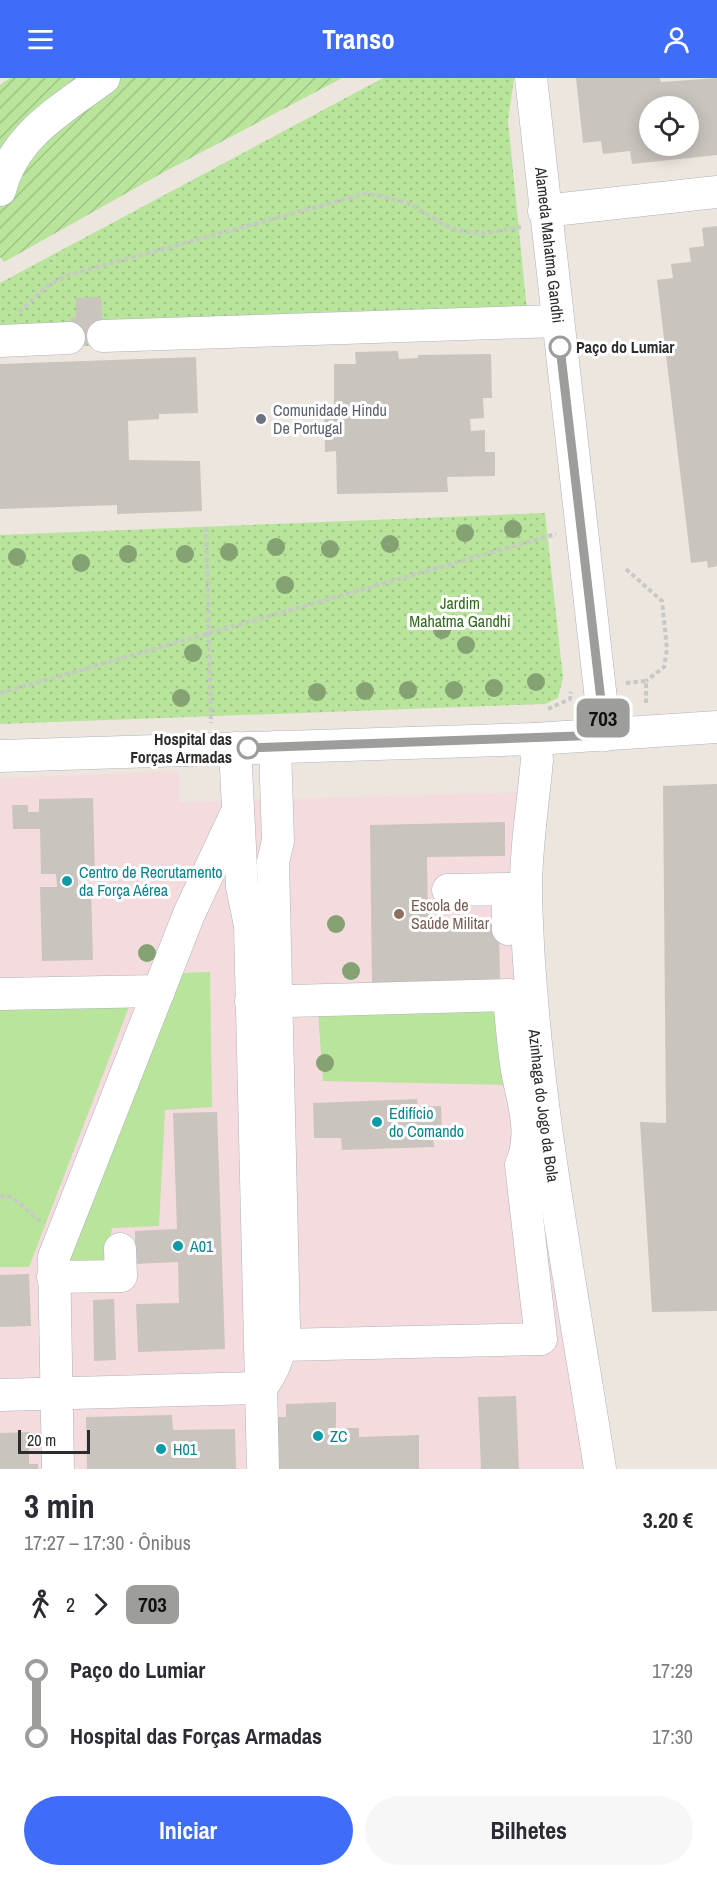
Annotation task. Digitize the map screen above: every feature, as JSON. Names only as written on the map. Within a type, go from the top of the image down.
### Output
[{"type":"street","points":[[0,190],[10,161],[28,135],[104,78]]},
{"type":"street","name":"Alameda Mahatma Gandhi","points":[[531,78],[556,321],[605,735]]},
{"type":"street","points":[[545,217],[717,192]]},
{"type":"street","points":[[103,336],[556,321]]},
{"type":"street","points":[[1,341],[69,338]]},
{"type":"street","points":[[0,756],[228,736],[275,747],[536,724],[605,735],[717,727]]},
{"type":"street","name":"Azinhaga do Jogo da Bola","points":[[536,724],[537,760],[526,894],[532,1011],[559,1218],[600,1469]]},
{"type":"street","points":[[228,736],[242,887],[263,1002]]},
{"type":"street","points":[[262,1469],[260,1388],[267,1169],[263,1002],[273,862],[278,841],[275,747]]},
{"type":"street","points":[[58,1469],[53,1277],[58,1244],[189,914],[236,814]]},
{"type":"street","points":[[189,914],[202,900],[216,892],[242,887],[254,881],[273,862]]},
{"type":"street","points":[[281,1345],[541,1339],[521,1166],[528,1149],[528,1123],[516,1069],[509,995],[508,889],[448,890]]},
{"type":"street","points":[[0,994],[159,991]]},
{"type":"street","points":[[263,1002],[509,995]]},
{"type":"street","points":[[0,1395],[260,1388],[269,1379],[281,1345],[284,1326],[267,1169]]},
{"type":"street","points":[[53,1277],[121,1276],[120,1249]]},
{"type":"path","points":[[1,341],[12,320],[28,301],[47,286],[68,275],[367,193],[408,202],[452,229],[481,234],[545,217]]},
{"type":"path","points":[[206,527],[211,723]]},
{"type":"path","points":[[0,693],[558,533],[559,544]]},
{"type":"path","points":[[626,569],[662,601],[667,649],[664,667],[646,681]]},
{"type":"path","points":[[536,724],[548,709],[570,699],[572,688]]},
{"type":"path","points":[[200,724],[211,723],[228,736]]},
{"type":"shaded area","points":[[179,771],[179,802],[524,792],[590,1469],[0,1469],[0,778]]},
{"type":"green space","points":[[10,78],[342,78],[164,172],[4,262],[0,257],[0,85]]},
{"type":"green space","points":[[383,78],[514,78],[508,121],[529,330],[0,349],[0,283]]},
{"type":"green space","name":"Jardim Mahatma Gandhi","points":[[545,513],[563,678],[558,698],[545,704],[0,724],[0,535]]},
{"type":"green space","points":[[210,972],[212,1107],[165,1110],[159,1226],[112,1228],[107,1265],[68,1261],[180,973]]},
{"type":"green space","points":[[132,999],[29,1267],[0,1267],[0,1004]]},
{"type":"green space","points":[[499,1010],[507,1085],[323,1081],[318,1013]]},
{"type":"building","points":[[576,78],[660,78],[661,82],[717,78],[717,155],[632,164],[630,151],[603,154],[601,141],[583,143]]},
{"type":"building","points":[[717,226],[717,566],[708,568],[707,561],[691,563],[657,280],[673,278],[671,264],[691,262],[689,248],[704,246],[702,228]]},
{"type":"building","points":[[101,297],[103,340],[99,344],[69,345],[71,318],[76,317],[76,298]]},
{"type":"building","points":[[398,351],[399,359],[418,358],[418,355],[491,354],[492,398],[483,398],[484,418],[470,419],[471,431],[485,430],[485,452],[495,452],[495,476],[447,477],[448,492],[337,494],[336,451],[325,452],[324,406],[334,406],[334,364],[356,364],[355,352]]},
{"type":"building","points":[[196,357],[198,413],[159,414],[159,419],[128,421],[129,460],[200,461],[202,511],[117,514],[117,505],[0,509],[0,364]]},
{"type":"building","points":[[717,784],[717,1311],[652,1312],[640,1122],[666,1123],[663,786]]},
{"type":"building","name":"Centro de Recrutamento da Força Aérea","points":[[93,798],[95,875],[78,875],[78,887],[91,887],[93,960],[42,961],[40,887],[57,887],[56,874],[41,874],[40,829],[13,829],[12,805],[28,805],[28,812],[39,812],[39,799]]},
{"type":"building","name":"Escola de Saúde Militar","points":[[505,822],[505,856],[427,857],[428,925],[499,924],[500,983],[372,986],[370,825]]},
{"type":"building","name":"Edifício do Comando","points":[[417,1099],[418,1107],[441,1106],[442,1137],[433,1137],[434,1147],[342,1150],[341,1138],[314,1138],[313,1103]]},
{"type":"building","name":"A01","points":[[217,1112],[225,1349],[138,1352],[136,1304],[179,1303],[178,1262],[135,1264],[135,1231],[177,1229],[173,1113]]},
{"type":"building","points":[[29,1274],[31,1326],[0,1327],[0,1275]]},
{"type":"building","points":[[114,1299],[116,1360],[94,1361],[93,1300]]},
{"type":"building","points":[[516,1396],[519,1469],[481,1469],[478,1397]]},
{"type":"building","name":"ZC","points":[[336,1402],[336,1428],[359,1428],[359,1437],[419,1435],[419,1469],[278,1469],[276,1417],[286,1417],[286,1404]]},
{"type":"building","name":"H01","points":[[172,1415],[173,1430],[235,1429],[236,1469],[87,1469],[86,1417]]},
{"type":"building","points":[[29,1432],[29,1464],[38,1464],[38,1469],[0,1469],[0,1433]]},
{"type":"bus line","name":"703","points":[[248,748],[605,735],[560,347]]},
{"type":"place","name":"Paço do Lumiar","points":[[560,347]]},
{"type":"place","name":"Comunidade Hindu De Portugal","points":[[261,419]]},
{"type":"place","name":"Hospital das Forças Armadas","points":[[248,748]]},
{"type":"place","name":"Centro de Recrutamento da Força Aérea","points":[[67,881]]},
{"type":"place","name":"Escola de Saúde Militar","points":[[399,914]]},
{"type":"place","name":"Edifício do Comando","points":[[377,1122]]},
{"type":"place","name":"A01","points":[[178,1246]]},
{"type":"place","name":"ZC","points":[[318,1436]]},
{"type":"place","name":"H01","points":[[161,1449]]}]
